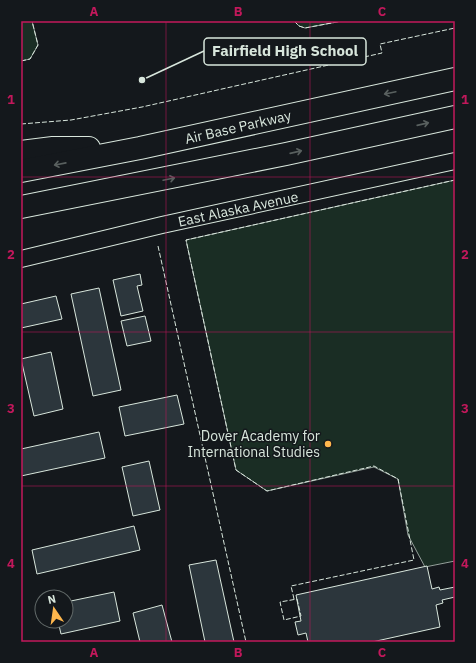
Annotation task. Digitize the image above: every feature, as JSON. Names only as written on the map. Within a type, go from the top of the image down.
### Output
[{"type":"main road","name":"Air Base Parkway","points":[[21,171],[140,148],[455,79]]},
{"type":"main road","points":[[21,208],[286,154],[455,117]]},
{"type":"main road","points":[[21,152],[53,148],[140,148]]},
{"type":"main road","points":[[21,222],[61,211],[146,183]]},
{"type":"street","name":"East Alaska Avenue","points":[[21,259],[170,224],[455,161]]},
{"type":"green space","points":[[21,21],[32,21],[38,45],[30,59],[21,61]]},
{"type":"green space","points":[[294,21],[342,21],[305,28],[299,26]]},
{"type":"green space","name":"Dover Academy for International Studies","points":[[455,180],[455,561],[425,567],[408,535],[398,479],[374,467],[267,491],[236,470],[186,240]]},
{"type":"building","points":[[140,274],[142,285],[137,286],[143,311],[121,316],[113,280]]},
{"type":"building","points":[[99,288],[121,390],[93,396],[71,294]]},
{"type":"building","points":[[56,296],[62,319],[21,328],[21,304]]},
{"type":"building","points":[[145,316],[151,341],[127,346],[121,321]]},
{"type":"building","points":[[51,352],[63,409],[34,416],[21,359]]},
{"type":"building","points":[[177,395],[184,424],[125,436],[119,407]]},
{"type":"building","points":[[99,432],[105,458],[21,476],[21,449]]},
{"type":"building","points":[[149,461],[160,510],[133,516],[122,467]]},
{"type":"building","points":[[134,526],[140,550],[37,574],[32,550]]},
{"type":"building","points":[[216,560],[234,642],[205,642],[189,565]]},
{"type":"building","points":[[427,566],[432,589],[439,587],[440,590],[455,587],[455,597],[442,600],[443,603],[436,605],[440,627],[372,642],[308,642],[306,633],[298,635],[295,622],[301,621],[296,595]]},
{"type":"building","points":[[114,592],[120,621],[61,634],[60,629],[74,629],[74,600]]},
{"type":"building","points":[[162,605],[172,642],[140,642],[133,613]]},
{"type":"fence","points":[[21,61],[30,59],[38,45],[32,21]]},
{"type":"fence","points":[[294,21],[299,26],[305,28],[342,21]]},
{"type":"fence","points":[[21,124],[71,120],[142,107],[382,53],[380,44],[455,28]]},
{"type":"fence","points":[[294,599],[291,586],[414,560],[398,479],[374,466],[267,491],[236,470],[186,240],[455,180]]},
{"type":"fence","points":[[158,246],[246,642]]},
{"type":"fence","points":[[297,599],[301,616],[284,620],[280,602],[297,599]]},
{"type":"place","name":"Fairfield High School","points":[[142,80]]},
{"type":"place","name":"Dover Academy for International Studies","points":[[328,444]]}]
